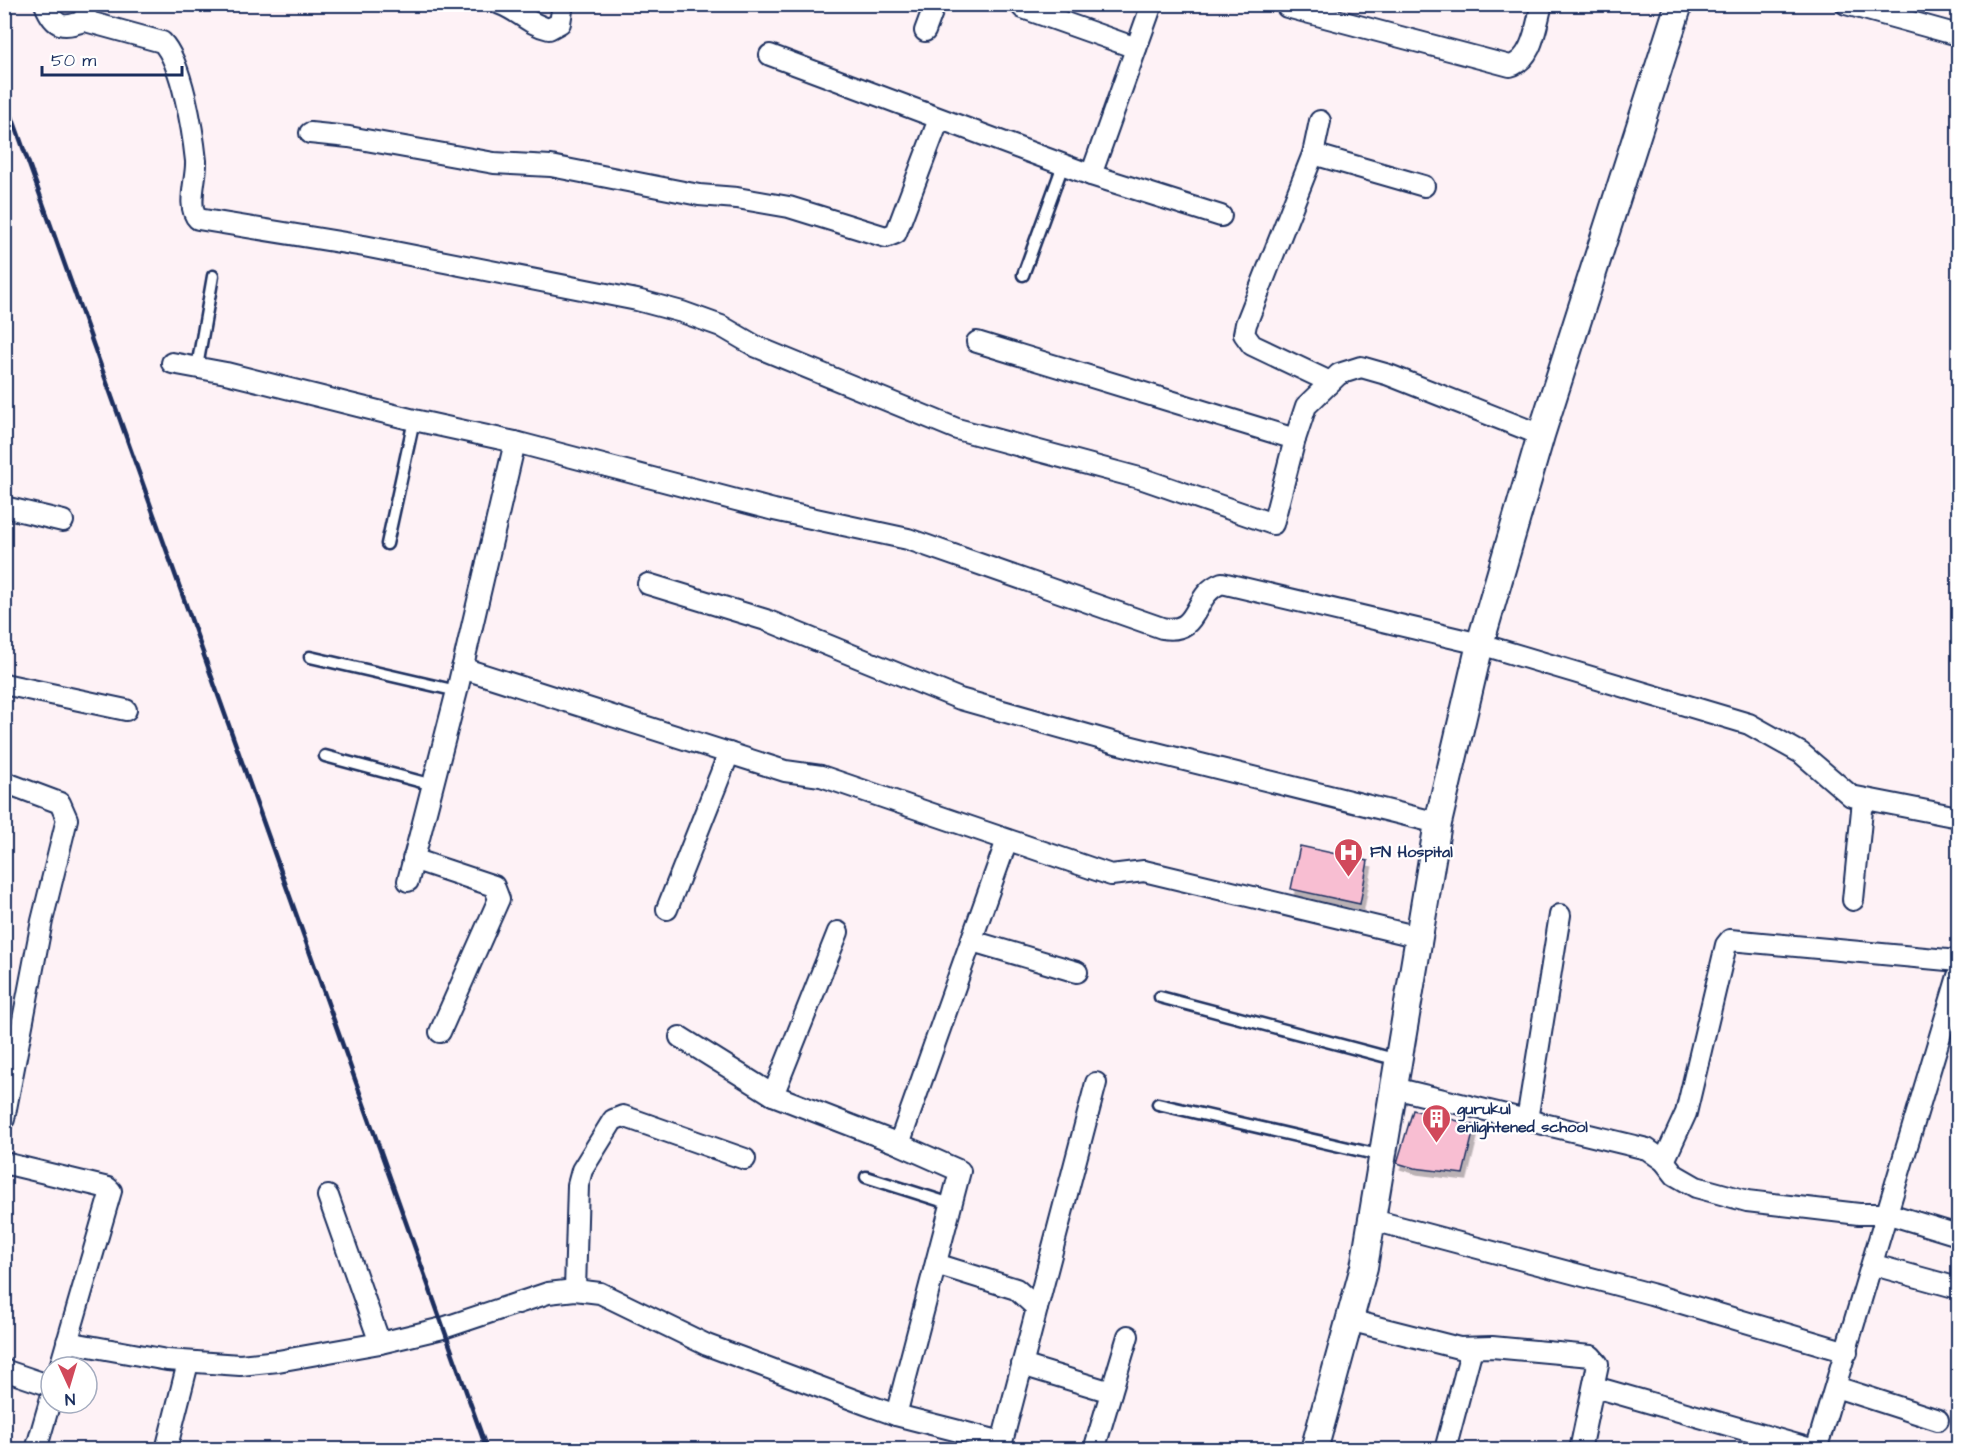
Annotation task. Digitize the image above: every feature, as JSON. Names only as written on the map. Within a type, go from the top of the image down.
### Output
[{"type":"street","points":[[45,4],[49,16],[58,24],[71,26],[86,12],[162,42],[168,48],[183,89],[191,131],[196,163],[193,211],[198,219],[364,246],[637,300],[682,312],[721,326],[757,347],[957,429],[1143,479],[1273,524],[1306,406],[1339,374],[1361,368],[1389,375],[1541,435]]},
{"type":"street","points":[[500,4],[515,11],[531,24],[549,29],[560,23],[563,4]]},
{"type":"street","points":[[925,31],[935,4]]},
{"type":"street","points":[[1020,4],[1023,8],[1136,48]]},
{"type":"street","points":[[1091,175],[1152,4]]},
{"type":"street","points":[[1287,7],[1510,66],[1520,63],[1526,56],[1542,4]]},
{"type":"street","points":[[1846,4],[1959,35]]},
{"type":"street","points":[[1314,1449],[1350,1320],[1373,1220],[1438,823],[1480,644],[1541,435],[1677,5]]},
{"type":"street","points":[[770,55],[1091,175],[1221,216]]},
{"type":"street","points":[[310,133],[350,137],[494,163],[551,166],[699,195],[737,198],[789,207],[886,237],[896,233],[939,120]]},
{"type":"street","points":[[1320,120],[1313,154],[1244,334],[1252,345],[1330,382]]},
{"type":"street","points":[[1313,154],[1424,186]]},
{"type":"street","points":[[977,342],[1295,439]]},
{"type":"street","points":[[172,363],[516,442],[774,510],[908,539],[1094,607],[1162,628],[1175,630],[1182,628],[1193,618],[1202,596],[1210,587],[1222,583],[1480,644],[1749,724],[1801,753],[1816,763],[1844,792],[1863,800],[1959,817]]},
{"type":"street","points":[[408,881],[457,691],[516,442]]},
{"type":"street","points":[[4,507],[63,521]]},
{"type":"street","points":[[648,584],[766,620],[960,699],[1116,743],[1438,823]]},
{"type":"street","points":[[462,668],[784,771],[821,776],[1111,875],[1144,871],[1419,936]]},
{"type":"street","points":[[4,684],[126,710]]},
{"type":"street","points":[[667,909],[729,753]]},
{"type":"street","points":[[4,782],[60,803],[67,819],[42,921],[4,1119]]},
{"type":"street","points":[[1853,900],[1863,800]]},
{"type":"street","points":[[899,1144],[1007,840]]},
{"type":"street","points":[[413,859],[494,886],[498,891],[499,899],[440,1032]]},
{"type":"street","points":[[1527,1120],[1560,915]]},
{"type":"street","points":[[773,1095],[838,932]]},
{"type":"street","points":[[1664,1161],[1686,1113],[1726,945],[1730,940],[1959,961]]},
{"type":"street","points":[[972,941],[1077,972]]},
{"type":"street","points":[[1595,1387],[1816,1449],[1889,1214],[1952,1027],[1959,976]]},
{"type":"street","points":[[680,1037],[773,1095],[899,1144],[960,1171],[896,1415]]},
{"type":"street","points":[[67,1342],[188,1362],[240,1365],[278,1361],[380,1343],[443,1328],[548,1293],[575,1290],[600,1293],[707,1345],[865,1404],[1003,1447],[1022,1365],[1096,1083]]},
{"type":"street","points":[[1394,1088],[1647,1149],[1664,1161],[1675,1175],[1696,1187],[1747,1201],[1859,1214],[1889,1214],[1959,1235]]},
{"type":"street","points":[[575,1290],[578,1185],[587,1159],[613,1120],[623,1116],[745,1159]]},
{"type":"street","points":[[4,1163],[108,1188],[111,1191],[63,1355]]},
{"type":"street","points":[[328,1196],[380,1343]]},
{"type":"street","points":[[1373,1220],[1651,1294],[1847,1352]]},
{"type":"street","points":[[936,1264],[1016,1288],[1037,1308]]},
{"type":"street","points":[[1874,1264],[1959,1288]]},
{"type":"street","points":[[1350,1320],[1459,1348],[1527,1349],[1591,1356],[1598,1364],[1595,1387],[1580,1449]]},
{"type":"street","points":[[1094,1449],[1128,1336]]},
{"type":"street","points":[[1445,1449],[1472,1348]]},
{"type":"street","points":[[166,1449],[188,1362]]},
{"type":"street","points":[[1022,1365],[1111,1392]]},
{"type":"street","points":[[4,1370],[39,1382]]},
{"type":"street","points":[[1836,1388],[1938,1420]]},
{"type":"street","points":[[865,1404],[902,1392]]},
{"type":"street","points":[[36,1449],[46,1415]]},
{"type":"lane","points":[[1023,275],[1064,165]]},
{"type":"lane","points":[[197,368],[213,276]]},
{"type":"lane","points":[[387,544],[414,420]]},
{"type":"lane","points":[[310,657],[457,691]]},
{"type":"lane","points":[[325,756],[433,785]]},
{"type":"lane","points":[[1160,997],[1398,1060]]},
{"type":"lane","points":[[1158,1104],[1383,1156]]},
{"type":"lane","points":[[867,1177],[951,1204]]},
{"type":"building","points":[[1300,846],[1368,861],[1360,904],[1291,889]]},
{"type":"building","name":"gurukul enlightened school","points":[[1413,1110],[1475,1125],[1463,1174],[1414,1168],[1397,1163]]},
{"type":"railway","points":[[4,94],[487,1450]]},
{"type":"place","name":"FN Hospital","points":[[1349,878]]},
{"type":"place","name":"gurukul enlightened school","points":[[1436,1144]]}]
